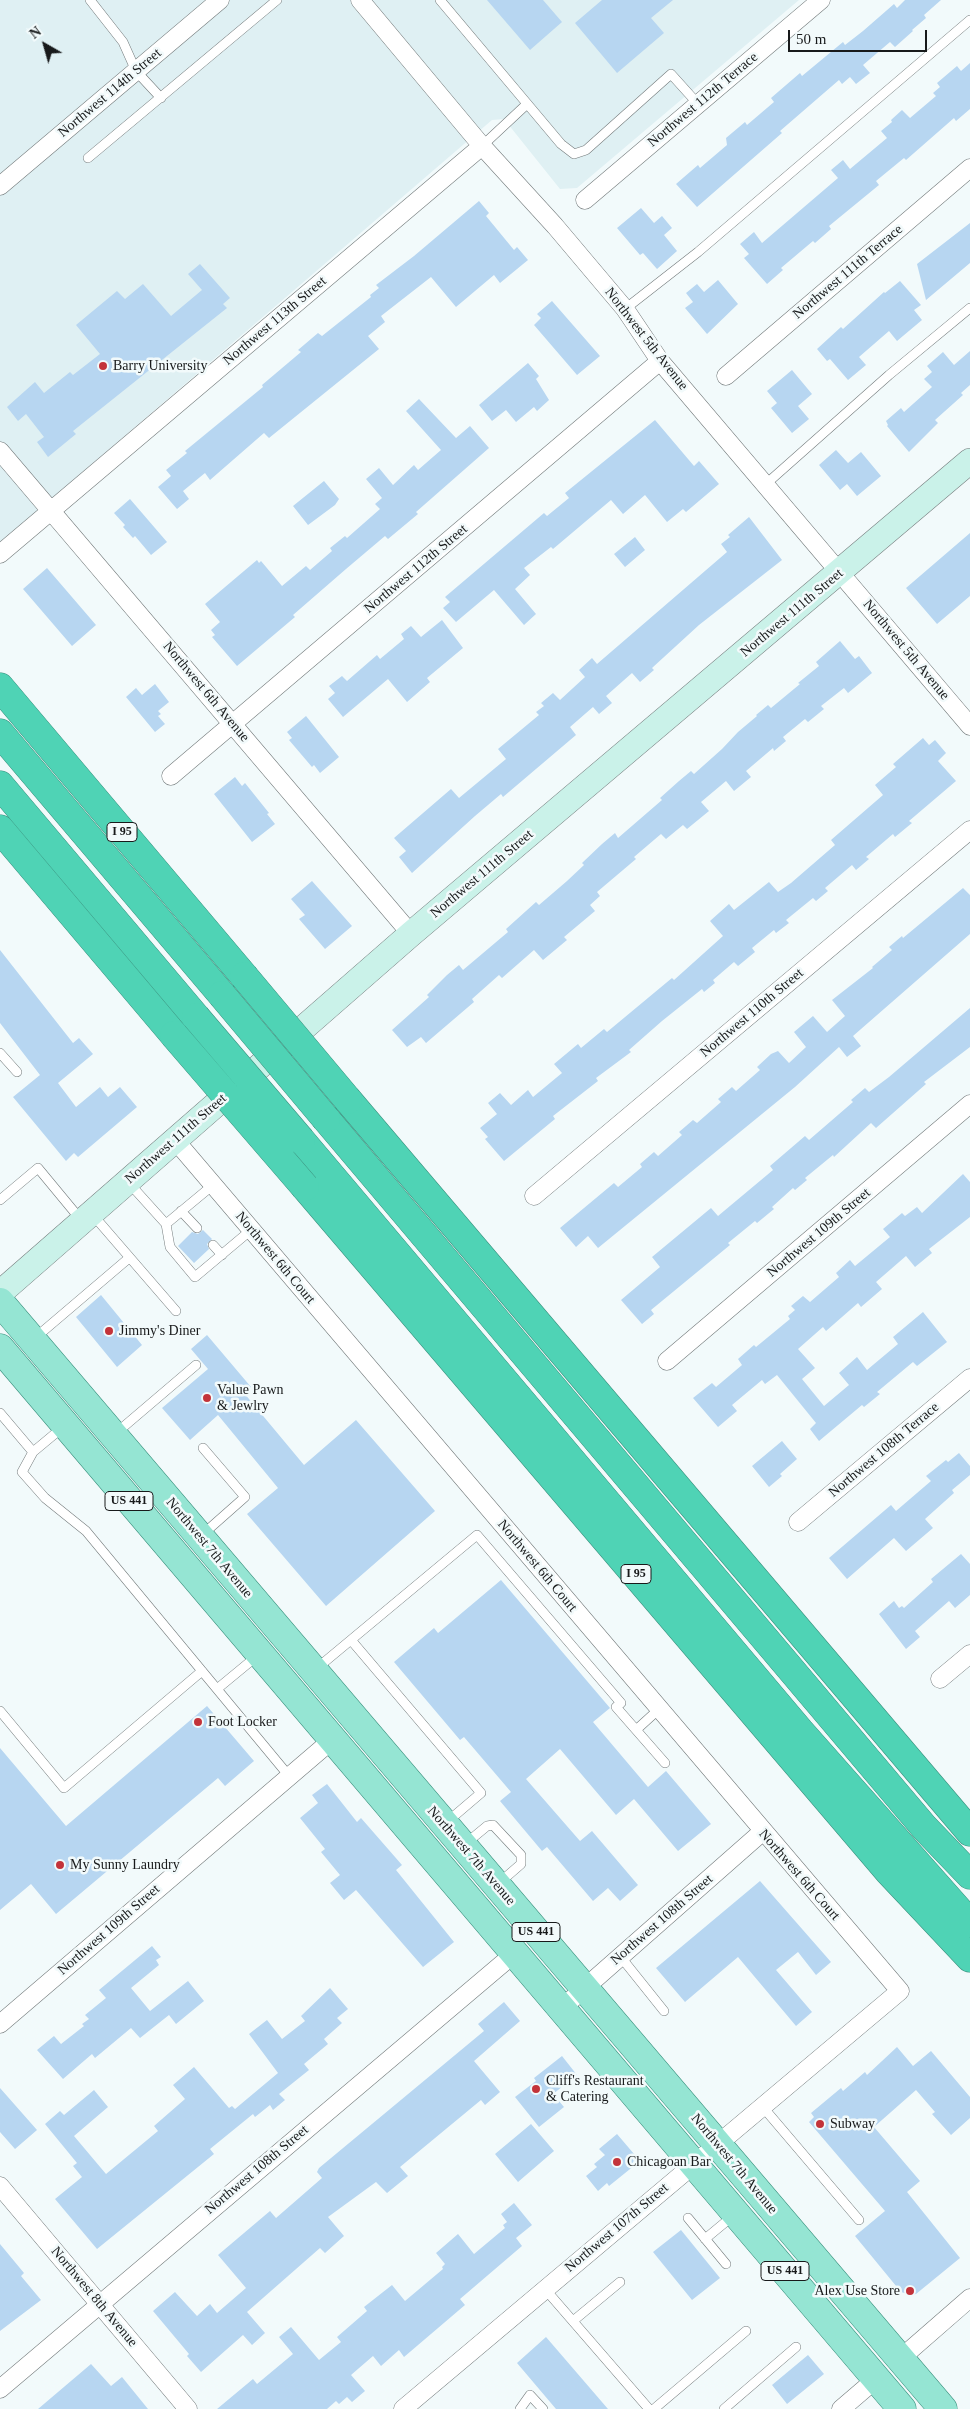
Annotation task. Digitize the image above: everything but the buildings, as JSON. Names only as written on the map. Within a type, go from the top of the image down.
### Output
[{"type":"highway","name":"I 95","points":[[0,687],[970,1832]]},
{"type":"highway","points":[[0,733],[924,1827],[970,1875]]},
{"type":"highway","points":[[0,785],[820,1754],[970,1923]]},
{"type":"highway","name":"I 95","points":[[0,829],[889,1872],[970,1958]]},
{"type":"highway","points":[[846,1687],[970,1802]]},
{"type":"main road","name":"Northwest 7th Avenue","points":[[0,1302],[943,2409]]},
{"type":"main road","name":"US 441","points":[[0,1348],[902,2409]]},
{"type":"main road","points":[[200,1584],[245,1619],[275,1654],[314,1671]]},
{"type":"main road","points":[[332,1740],[365,1752],[401,1795],[444,1824]]},
{"type":"street","name":"Northwest 114th Street","points":[[0,186],[220,0]]},
{"type":"street","name":"Northwest 5th Avenue","points":[[360,0],[482,146],[555,226],[625,309],[660,361],[970,726]]},
{"type":"street","name":"Northwest 112th Terrace","points":[[585,200],[821,0]]},
{"type":"street","name":"Northwest 113th Street","points":[[0,554],[482,146]]},
{"type":"street","name":"Northwest 111th Terrace","points":[[726,376],[970,168]]},
{"type":"street","name":"Northwest 112th Street","points":[[171,776],[660,361]]},
{"type":"street","name":"Northwest 6th Avenue","points":[[0,451],[52,509],[410,934]]},
{"type":"street","name":"Northwest 111th Street","points":[[0,1293],[410,934],[970,461]]},
{"type":"street","name":"Northwest 110th Street","points":[[534,1196],[970,830]]},
{"type":"street","name":"Northwest 109th Street","points":[[667,1361],[970,1104]]},
{"type":"street","name":"Northwest 6th Court","points":[[175,1140],[658,1710],[900,1991]]},
{"type":"street","name":"Northwest 108th Terrace","points":[[798,1522],[970,1378]]},
{"type":"street","points":[[940,1679],[970,1654]]},
{"type":"street","name":"Northwest 109th Street","points":[[0,2024],[332,1740]]},
{"type":"street","name":"Northwest 108th Street","points":[[562,2008],[762,1832]]},
{"type":"street","name":"Northwest 108th Street","points":[[0,2389],[515,1953]]},
{"type":"street","name":"Northwest 107th Street","points":[[403,2409],[900,1991]]},
{"type":"street","name":"Northwest 8th Avenue","points":[[0,2186],[188,2409]]},
{"type":"street","points":[[900,2359],[970,2298]]},
{"type":"street","points":[[841,2409],[876,2379]]},
{"type":"lane","points":[[90,0],[123,42],[136,71],[160,98]]},
{"type":"lane","points":[[88,158],[277,0]]},
{"type":"lane","points":[[440,0],[561,144],[574,154],[586,150],[670,74],[698,104]]},
{"type":"lane","points":[[625,309],[698,252],[970,20]]},
{"type":"lane","points":[[482,146],[527,104]]},
{"type":"lane","points":[[766,484],[889,375],[970,308]]},
{"type":"lane","points":[[0,1053],[17,1072]]},
{"type":"lane","points":[[0,1200],[38,1168],[129,1258],[176,1311]]},
{"type":"lane","points":[[128,1181],[166,1224],[170,1247],[195,1277],[251,1230]]},
{"type":"lane","points":[[166,1224],[212,1185]]},
{"type":"lane","points":[[181,1211],[197,1228]]},
{"type":"lane","points":[[213,1245],[222,1255]]},
{"type":"lane","points":[[32,1340],[129,1258]]},
{"type":"lane","points":[[113,1436],[196,1365]]},
{"type":"lane","points":[[0,1412],[33,1452]]},
{"type":"lane","points":[[65,1425],[33,1452],[22,1472],[45,1498],[86,1532],[289,1776]]},
{"type":"lane","points":[[200,1537],[245,1497],[203,1448]]},
{"type":"lane","points":[[314,1671],[477,1535],[621,1703],[616,1708],[665,1764]]},
{"type":"lane","points":[[351,1640],[481,1793],[444,1824]]},
{"type":"lane","points":[[217,1689],[259,1654]]},
{"type":"lane","points":[[0,1711],[64,1788],[202,1671]]},
{"type":"lane","points":[[636,1730],[658,1710]]},
{"type":"lane","points":[[462,1846],[490,1825],[496,1826],[523,1861],[496,1885]]},
{"type":"lane","points":[[620,1956],[664,2011]]},
{"type":"lane","points":[[762,2106],[859,2220]]},
{"type":"lane","points":[[705,2239],[736,2214]]},
{"type":"lane","points":[[688,2218],[726,2264]]},
{"type":"lane","points":[[572,2321],[620,2282]]},
{"type":"lane","points":[[545,2289],[649,2409]]},
{"type":"lane","points":[[654,2409],[746,2331]]},
{"type":"lane","points":[[724,2409],[796,2347]]},
{"type":"lane","points":[[520,2409],[530,2395],[542,2409]]},
{"type":"shaded area","name":"Barry University","points":[[0,0],[799,0],[577,188],[560,189],[504,119],[492,120],[0,543]]},
{"type":"place","name":"Barry University","points":[[103,366]]},
{"type":"place","name":"Jimmy's Diner","points":[[109,1331]]},
{"type":"place","name":"Value Pawn & Jewlry","points":[[207,1398]]},
{"type":"place","name":"Foot Locker","points":[[198,1722]]},
{"type":"place","name":"My Sunny Laundry","points":[[60,1865]]},
{"type":"place","name":"Cliff's Restaurant & Catering","points":[[536,2089]]},
{"type":"place","name":"Subway","points":[[820,2124]]},
{"type":"place","name":"Chicagoan Bar","points":[[617,2162]]},
{"type":"place","name":"Alex Use Store","points":[[910,2291]]}]
